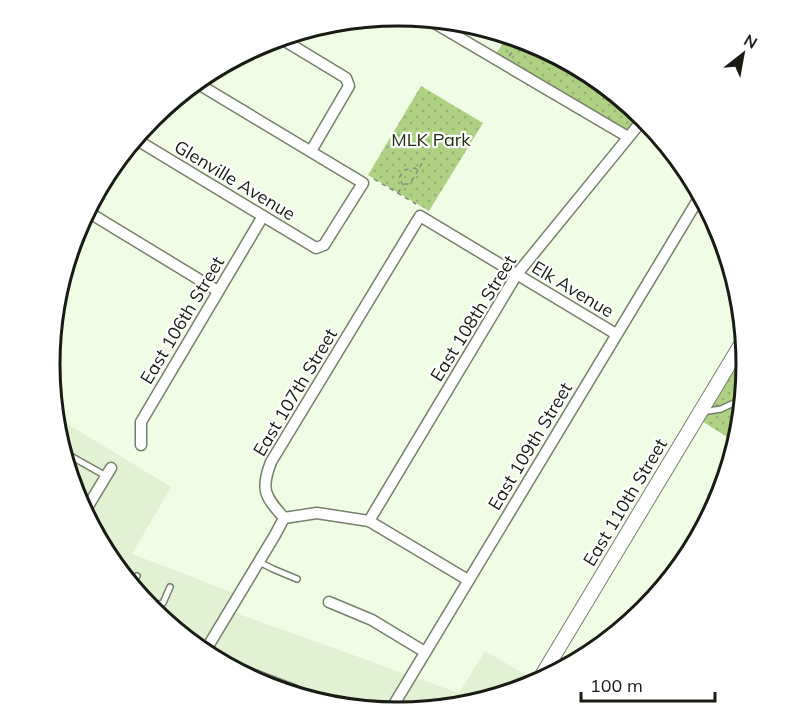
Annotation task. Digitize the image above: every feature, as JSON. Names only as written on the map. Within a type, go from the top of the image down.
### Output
[{"type":"street","points":[[443,28],[628,138]]},
{"type":"street","points":[[204,87],[311,151],[349,86],[346,78],[289,43]]},
{"type":"street","name":"East 108th Street","points":[[369,521],[517,274],[638,125]]},
{"type":"street","name":"Glenville Avenue","points":[[142,144],[316,248],[324,245],[363,183],[311,151]]},
{"type":"street","name":"East 109th Street","points":[[395,702],[696,203]]},
{"type":"street","points":[[94,216],[218,291]]},
{"type":"street","name":"East 106th Street","points":[[141,445],[141,422],[262,216]]},
{"type":"street","name":"Elk Avenue","points":[[420,216],[616,334]]},
{"type":"street","name":"East 107th Street","points":[[284,518],[266,493],[265,479],[271,462],[420,216]]},
{"type":"street","name":"East 110th Street","points":[[546,669],[736,352]]},
{"type":"street","points":[[90,503],[108,472]]},
{"type":"street","points":[[209,644],[284,518],[317,513],[369,521],[468,580]]},
{"type":"street","points":[[329,602],[372,620],[425,652]]},
{"type":"lane","points":[[733,357],[737,360]]},
{"type":"lane","points":[[700,412],[721,409],[734,403]]},
{"type":"lane","points":[[73,457],[108,472]]},
{"type":"lane","points":[[259,562],[297,579]]},
{"type":"lane","points":[[160,604],[170,587]]},
{"type":"path","points":[[506,58],[517,47]]},
{"type":"path","points":[[403,184],[410,184],[425,158]]},
{"type":"path","points":[[403,184],[399,178],[404,170],[415,168],[418,170]]},
{"type":"path","points":[[374,179],[416,204]]},
{"type":"path","points":[[398,193],[403,184]]},
{"type":"shaded area","points":[[66,423],[171,487],[132,554],[239,595],[230,611],[459,693],[485,651],[529,677],[486,691],[443,700],[376,702],[311,691],[249,668],[192,633],[159,603],[130,570],[105,533],[86,494],[72,452]]},
{"type":"green space","points":[[504,42],[548,60],[605,95],[638,125],[628,137],[493,58]]},
{"type":"green space","name":"MLK Park","points":[[421,86],[483,123],[429,211],[368,175]]},
{"type":"green space","points":[[736,352],[734,408],[728,438],[697,418]]}]
